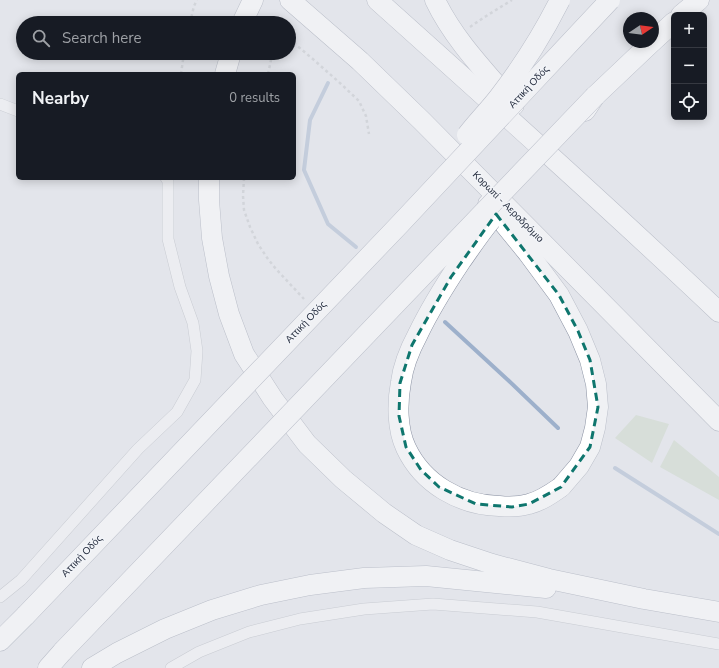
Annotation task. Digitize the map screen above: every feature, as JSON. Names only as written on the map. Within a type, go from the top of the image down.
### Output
[{"type":"highway","name":"Κορωπί - Αεροδρόμιο","points":[[290,0],[360,61],[422,121],[719,421]]},
{"type":"highway","points":[[377,0],[567,170],[719,312]]},
{"type":"highway","points":[[435,0],[442,14],[458,38],[567,170]]},
{"type":"highway","points":[[399,225],[421,186],[499,97],[520,67],[560,0]]},
{"type":"highway","name":"Αττική Οδός","points":[[0,641],[399,225],[610,0]]},
{"type":"highway","points":[[685,12],[699,0]]},
{"type":"highway","points":[[247,16],[255,6]]},
{"type":"highway","points":[[659,35],[671,25]]},
{"type":"highway","points":[[48,668],[595,96],[645,48]]},
{"type":"highway","points":[[226,72],[229,60]]},
{"type":"highway","points":[[422,121],[452,161],[528,253],[559,296],[578,331],[590,360],[596,384],[598,407],[595,428],[590,447],[579,466],[561,487],[547,497],[529,504],[512,507],[476,504],[451,495],[439,487],[413,460],[406,448],[401,432],[399,416],[400,389],[404,367],[412,345],[429,311],[450,276],[483,229],[518,187],[568,136],[595,96]]},
{"type":"highway","points":[[210,180],[208,200],[212,238],[219,276],[229,314],[244,354],[272,399],[307,444],[338,474],[384,513],[416,535],[450,550],[492,564],[542,577],[644,599],[719,612]]},
{"type":"highway","points":[[92,668],[117,653],[165,629],[212,610],[261,595],[310,585],[364,578],[426,576],[644,599]]},
{"type":"street","points":[[0,104],[16,110]]},
{"type":"street","points":[[0,597],[21,580],[138,449],[177,412],[195,380],[197,351],[193,323],[180,287],[168,239],[168,180]]},
{"type":"street","points":[[171,668],[200,652],[249,632],[300,619],[364,609],[433,604],[537,612],[719,644]]},
{"type":"path","points":[[192,16],[197,0]]},
{"type":"path","points":[[458,38],[483,18],[512,0]]},
{"type":"path","points":[[255,6],[263,16]]},
{"type":"path","points":[[296,45],[341,84],[358,101],[366,116],[369,134]]},
{"type":"path","points":[[181,72],[183,60]]},
{"type":"path","points":[[269,72],[272,60]]},
{"type":"path","points":[[244,180],[244,210],[258,244],[276,269],[304,299]]},
{"type":"highlighted area","points":[[496,214],[559,295],[578,331],[590,360],[598,407],[590,447],[561,487],[529,504],[512,507],[476,504],[439,487],[421,470],[406,447],[399,416],[400,383],[412,345],[451,277]]},
{"type":"green space","points":[[636,415],[669,424],[652,463],[615,438]]},
{"type":"green space","points":[[674,440],[719,477],[719,500],[660,467]]},
{"type":"waterway","points":[[328,83],[310,120],[304,170],[328,224],[356,247]]},
{"type":"waterway","points":[[445,322],[558,428]]},
{"type":"waterway","points":[[615,468],[719,534]]}]
